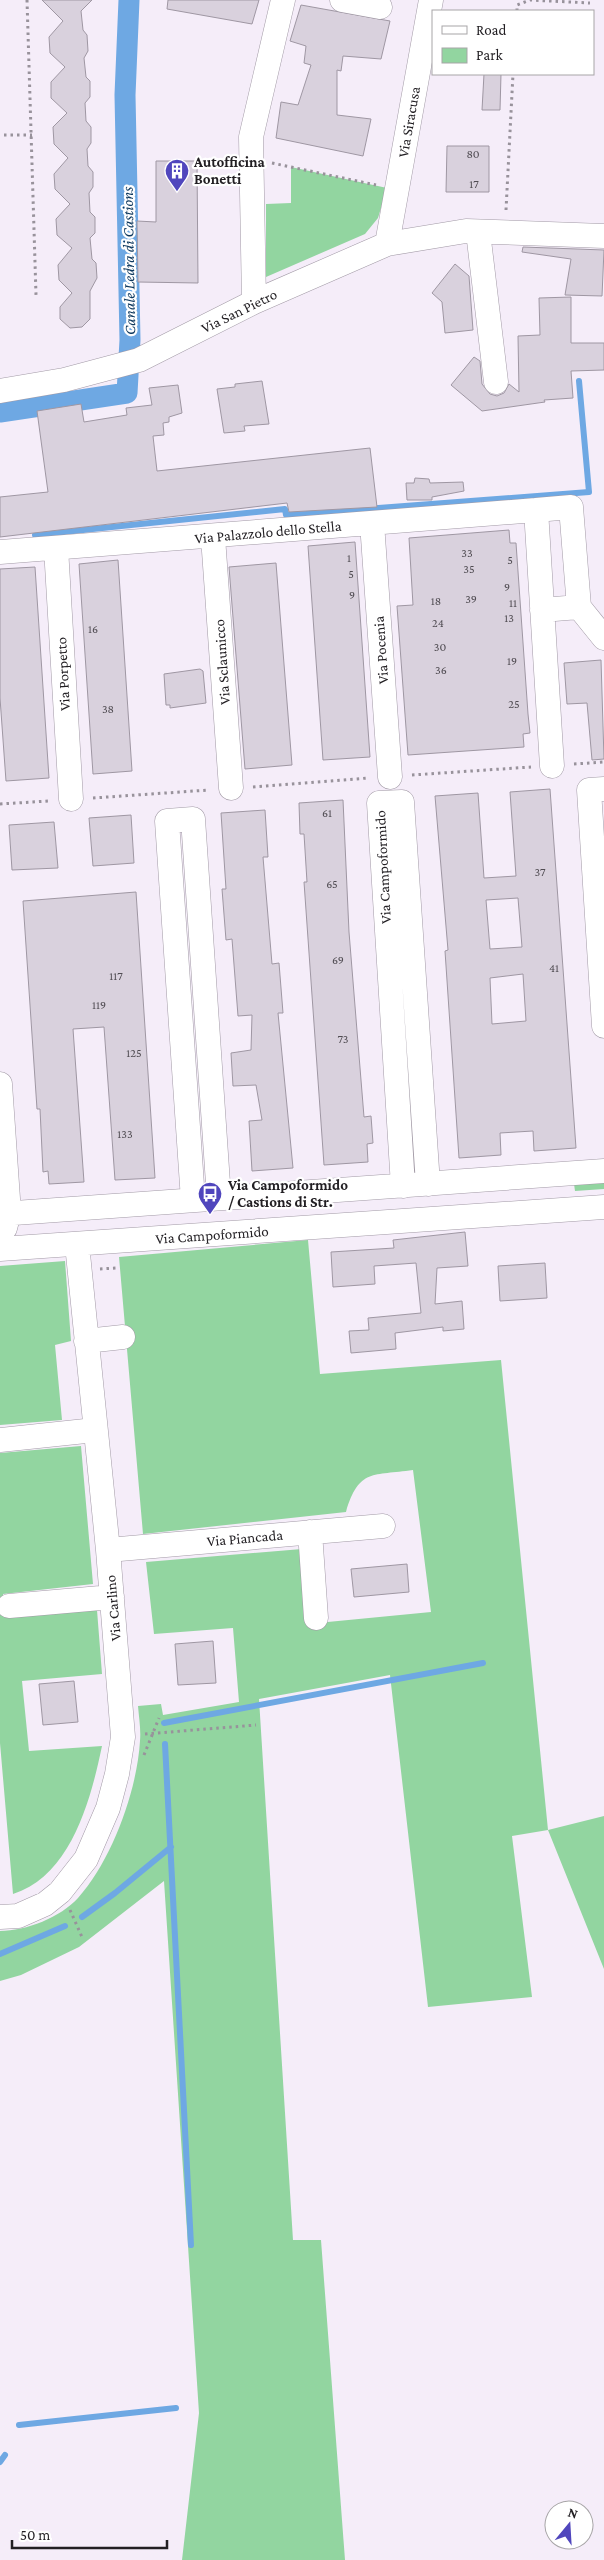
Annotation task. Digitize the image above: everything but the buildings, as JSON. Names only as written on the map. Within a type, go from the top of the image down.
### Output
[{"type":"street","points":[[254,302],[251,137],[283,0]]},
{"type":"street","points":[[342,0],[380,8]]},
{"type":"street","name":"Via Siracusa","points":[[387,244],[431,0]]},
{"type":"street","name":"Via San Pietro","points":[[0,391],[64,380],[128,363],[254,302],[387,244],[466,231],[604,236]]},
{"type":"street","points":[[478,232],[496,382]]},
{"type":"street","name":"Via Palazzolo dello Stella","points":[[0,552],[571,507],[578,607]]},
{"type":"street","points":[[536,510],[552,766]]},
{"type":"street","name":"Via Pocenia","points":[[372,523],[390,777]]},
{"type":"street","name":"Via Sclaunicco","points":[[213,536],[231,788]]},
{"type":"street","name":"Via Porpetto","points":[[56,548],[71,799]]},
{"type":"street","points":[[542,610],[578,607],[604,638]]},
{"type":"street","points":[[604,790],[589,790],[604,1026]]},
{"type":"street","name":"Via Campoformido","points":[[403,1186],[379,803],[402,802],[428,1184]]},
{"type":"street","points":[[193,1200],[167,821],[193,819],[219,1198]]},
{"type":"street","points":[[0,1084],[5,1214],[0,1245]]},
{"type":"street","points":[[5,1214],[604,1171]]},
{"type":"street","name":"Via Campoformido","points":[[0,1249],[604,1207]]},
{"type":"street","name":"Via Carlino","points":[[0,1917],[18,1916],[32,1911],[60,1892],[86,1859],[108,1808],[121,1752],[124,1724],[77,1244]]},
{"type":"street","points":[[86,1341],[123,1337]]},
{"type":"street","points":[[0,1440],[95,1430]]},
{"type":"street","name":"Via Piancada","points":[[108,1550],[383,1526]]},
{"type":"street","points":[[310,1532],[316,1618]]},
{"type":"street","points":[[9,1606],[112,1597]]},
{"type":"path","points":[[27,0],[36,295]]},
{"type":"path","points":[[517,10],[517,5],[530,0],[590,3]]},
{"type":"path","points":[[504,232],[513,75]]},
{"type":"path","points":[[4,135],[32,135]]},
{"type":"path","points":[[251,159],[396,190]]},
{"type":"path","points":[[0,804],[604,762]]},
{"type":"path","points":[[99,1270],[117,1268]]},
{"type":"path","points":[[166,1731],[256,1725]]},
{"type":"path","points":[[60,1892],[72,1913],[82,1937]]},
{"type":"green space","points":[[291,167],[387,188],[378,218],[365,234],[266,277],[266,204],[291,203]]},
{"type":"green space","points":[[604,1182],[604,1189],[575,1191],[574,1184]]},
{"type":"green space","points":[[308,1240],[320,1374],[501,1360],[548,1830],[512,1836],[532,1997],[428,2007],[390,1675],[259,1699],[293,2240],[321,2240],[345,2560],[182,2560],[199,2413],[164,1881],[79,1947],[21,1975],[0,1981],[0,1931],[21,1929],[53,1917],[78,1898],[102,1864],[121,1824],[134,1781],[140,1741],[138,1706],[161,1704],[163,1715],[239,1702],[233,1628],[154,1634],[146,1562],[302,1549],[307,1624],[431,1612],[413,1470],[378,1474],[362,1481],[356,1488],[346,1512],[143,1534],[119,1257]]},
{"type":"green space","points":[[65,1261],[71,1341],[55,1345],[62,1420],[0,1425],[0,1266]]},
{"type":"green space","points":[[81,1446],[93,1584],[3,1594],[6,1617],[97,1610],[102,1674],[22,1681],[29,1751],[102,1746],[92,1789],[75,1833],[64,1853],[50,1871],[33,1885],[13,1894],[0,1743],[0,1453]]},
{"type":"green space","points":[[604,1816],[604,1969],[548,1830]]},
{"type":"waterway","name":"Canale Ledra di Castions","points":[[0,412],[127,393],[130,340],[125,95],[129,0]]},
{"type":"waterway","points":[[35,535],[285,509],[286,515],[589,492],[579,381]]},
{"type":"waterway","points":[[164,1723],[483,1663]]},
{"type":"waterway","points":[[165,1744],[191,2245]]},
{"type":"waterway","points":[[82,1917],[115,1893],[171,1847]]},
{"type":"waterway","points":[[0,1954],[65,1926]]},
{"type":"waterway","points":[[19,2425],[176,2408]]},
{"type":"waterway","points":[[0,2462],[5,2455]]},
{"type":"place","name":"Autofficina Bonetti","points":[[177,192]]},
{"type":"place","name":"Via Campoformido / Castions di Str.","points":[[210,1215]]}]
